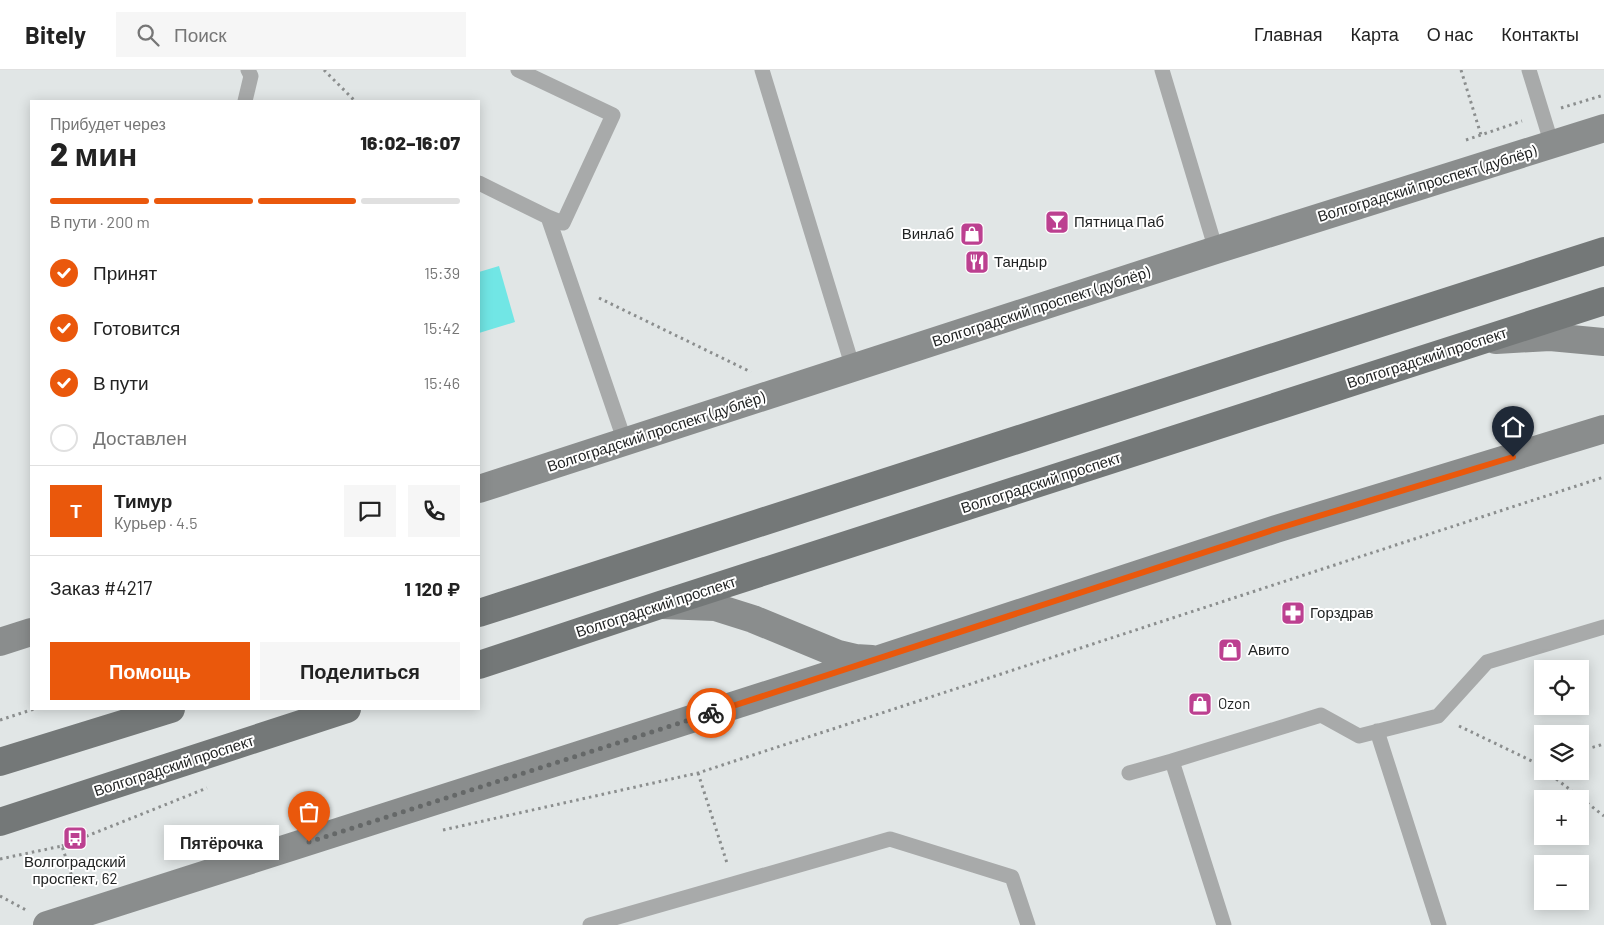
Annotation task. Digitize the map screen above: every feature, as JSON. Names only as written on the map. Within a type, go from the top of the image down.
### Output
[{"type":"main road","points":[[480,613],[1604,251]]},
{"type":"main road","name":"Волгоградский проспект","points":[[480,665],[1604,301]]},
{"type":"main road","points":[[0,762],[168,710]]},
{"type":"main road","name":"Волгоградский проспект","points":[[0,822],[345,710]]},
{"type":"street","name":"Волгоградский проспект (дублёр)","points":[[480,490],[1216,250],[1604,128]]},
{"type":"street","points":[[1479,341],[1550,337],[1604,342]]},
{"type":"street","points":[[47,925],[93,916],[1276,529],[1604,429]]},
{"type":"street","points":[[660,605],[715,607],[753,618],[838,654],[855,658],[879,659]]},
{"type":"street","points":[[0,642],[30,632]]},
{"type":"lane","points":[[245,100],[250,76],[248,70]]},
{"type":"lane","points":[[480,183],[563,223],[613,116],[518,70]]},
{"type":"lane","points":[[762,70],[853,368]]},
{"type":"lane","points":[[1162,70],[1216,250]]},
{"type":"lane","points":[[1528,70],[1552,145]]},
{"type":"lane","points":[[548,217],[625,442]]},
{"type":"lane","points":[[1129,773],[1172,762],[1321,715],[1359,736],[1438,716],[1487,662],[1604,626]]},
{"type":"lane","points":[[1377,731],[1439,925]]},
{"type":"lane","points":[[1172,762],[1224,925]]},
{"type":"lane","points":[[590,925],[890,839],[1012,876],[1028,925]]},
{"type":"path","points":[[324,70],[354,100]]},
{"type":"path","points":[[1461,70],[1481,135]]},
{"type":"path","points":[[571,284],[751,372]]},
{"type":"path","points":[[435,832],[698,774],[1604,477]]},
{"type":"path","points":[[0,720],[31,710]]},
{"type":"path","points":[[1438,716],[1534,762]]},
{"type":"path","points":[[1589,748],[1604,744]]},
{"type":"path","points":[[698,774],[733,884]]},
{"type":"path","points":[[1558,780],[1604,816]]},
{"type":"path","points":[[0,859],[62,846],[207,788]]},
{"type":"path","points":[[62,846],[93,916]]},
{"type":"shaded area","points":[[499,266],[515,322],[480,333],[480,272]]},
{"type":"way so far","points":[[309,842],[711,713]]},
{"type":"place","name":"Пятница Паб","points":[[1057,222]]},
{"type":"place","name":"Винлаб","points":[[972,234]]},
{"type":"place","name":"Тандыр","points":[[977,262]]},
{"type":"place","name":"Горздрав","points":[[1293,613]]},
{"type":"place","name":"Авито","points":[[1230,650]]},
{"type":"place","name":"Ozon","points":[[1200,704]]},
{"type":"place","name":"Волгоградский проспект, 62","points":[[75,838]]},
{"type":"place","name":"Пятёрочка","points":[[309,842]]},
{"type":"route","points":[[711,713],[1276,529],[1513,457]]}]
